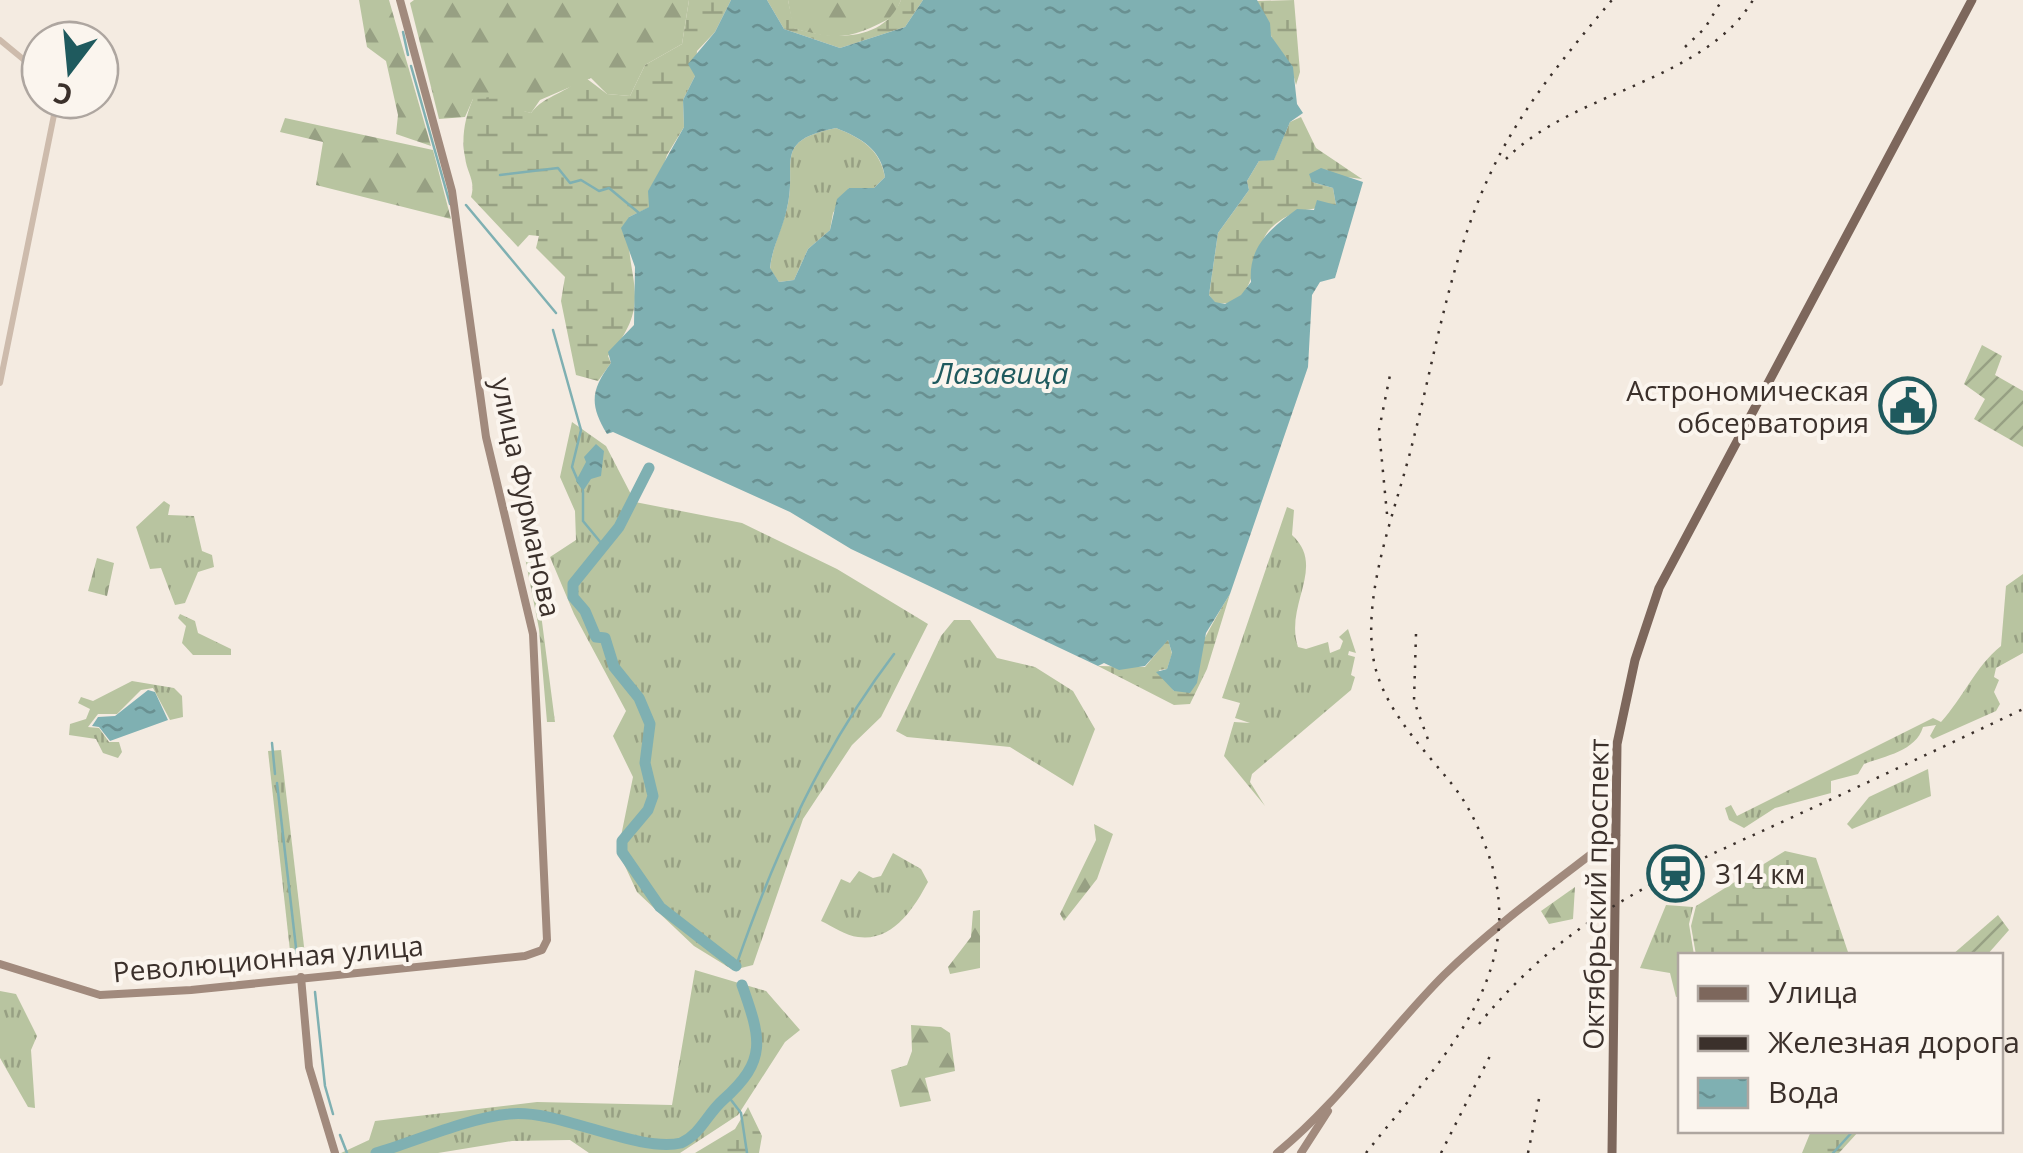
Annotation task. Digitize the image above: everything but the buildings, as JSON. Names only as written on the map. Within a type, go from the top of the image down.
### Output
[{"type":"main road","name":"улица Фурманова","points":[[400,0],[452,191],[486,437],[534,634],[548,930],[542,950]]},
{"type":"main road","name":"Октябрьский проспект","points":[[1612,1153],[1620,721],[1658,588],[1972,0]]},
{"type":"main road","points":[[1277,1153],[1333,1103],[1442,977],[1502,922],[1616,835]]},
{"type":"main road","name":"Революционная улица","points":[[0,964],[100,995],[192,990],[470,962],[542,950]]},
{"type":"main road","points":[[301,977],[309,1067],[335,1153]]},
{"type":"main road","points":[[1301,1153],[1333,1103]]},
{"type":"street","points":[[0,40],[20,56]]},
{"type":"street","points":[[0,383],[53,120]]},
{"type":"green space","points":[[359,0],[389,0],[431,146],[396,134],[398,115],[386,61],[367,47]]},
{"type":"green space","points":[[689,0],[682,44],[645,65],[630,96],[607,94],[591,78],[540,100],[531,113],[473,99],[465,117],[439,119],[410,3]]},
{"type":"green space","points":[[689,0],[731,0],[715,32],[697,51],[695,76],[683,100],[684,127],[667,155],[650,207],[629,217],[635,304],[623,336],[608,356],[611,363],[598,381],[576,375],[561,301],[565,277],[536,248],[539,236],[529,235],[518,247],[471,197],[472,181],[464,150],[466,120],[473,99],[508,95],[522,102],[524,111],[531,113],[582,75],[607,94],[630,96],[645,65],[682,44]]},
{"type":"green space","points":[[767,0],[788,0],[794,28],[839,36],[855,35],[882,24],[901,0],[923,0],[905,27],[840,48],[784,29]]},
{"type":"green space","points":[[788,0],[901,0],[894,16],[856,33],[834,36],[793,28]]},
{"type":"green space","points":[[1294,0],[1300,72],[1296,85],[1257,1]]},
{"type":"green space","points":[[1301,117],[1316,148],[1362,179],[1330,175],[1327,170],[1312,182],[1333,188],[1336,205],[1302,211],[1279,221],[1264,237],[1252,276],[1240,297],[1229,303],[1215,303],[1209,295],[1218,233],[1249,190],[1247,181],[1259,161],[1274,159],[1290,122]]},
{"type":"green space","points":[[285,118],[433,150],[451,219],[316,185],[323,142],[280,132]]},
{"type":"green space","points":[[836,128],[868,146],[879,159],[885,177],[874,188],[849,188],[833,213],[830,230],[808,249],[794,280],[779,282],[770,269],[790,192],[791,156],[802,140]]},
{"type":"green space","points":[[1982,345],[2002,356],[1995,375],[2023,391],[2023,447],[1974,419],[1985,399],[1964,384]]},
{"type":"green space","points":[[572,422],[606,446],[635,502],[742,523],[837,569],[928,624],[881,717],[852,745],[803,819],[753,965],[733,970],[694,946],[637,892],[618,851],[633,777],[613,736],[626,711],[574,614],[550,557],[576,540],[575,511],[560,477]]},
{"type":"green space","points":[[164,501],[170,505],[168,515],[194,516],[202,551],[212,555],[214,567],[198,572],[185,603],[175,605],[161,568],[150,569],[136,527]]},
{"type":"green space","points":[[1287,507],[1294,510],[1292,535],[1306,560],[1296,616],[1298,647],[1306,649],[1328,642],[1330,653],[1340,649],[1343,641],[1339,637],[1348,629],[1356,653],[1349,651],[1348,655],[1355,657],[1351,675],[1355,677],[1351,690],[1252,774],[1250,782],[1265,806],[1224,756],[1234,722],[1250,723],[1235,718],[1240,703],[1222,698]]},
{"type":"green space","points":[[521,537],[531,537],[555,722],[547,722],[539,629]]},
{"type":"green space","points":[[97,558],[114,563],[107,596],[88,591]]},
{"type":"green space","points":[[2023,574],[2023,653],[1996,668],[1994,677],[1999,680],[1994,692],[2000,704],[1996,711],[1933,739],[1930,736],[1936,725],[1923,727],[1907,747],[1864,764],[1858,774],[1831,781],[1831,793],[1775,808],[1744,828],[1729,820],[1725,808],[1731,805],[1737,816],[1933,718],[1941,722],[2001,646],[2006,586]]},
{"type":"green space","points":[[1230,594],[1207,669],[1190,704],[1174,705],[1098,666],[1145,667],[1168,639],[1172,654],[1167,669],[1159,670],[1174,691]]},
{"type":"green space","points":[[180,614],[195,621],[198,633],[231,649],[231,655],[193,655],[182,643],[186,626],[178,618]]},
{"type":"green space","points":[[954,620],[970,620],[997,658],[1035,667],[1073,691],[1095,729],[1073,786],[1010,747],[907,737],[896,731],[941,636]]},
{"type":"green space","points":[[132,681],[174,688],[182,696],[183,717],[170,720],[153,688],[141,690],[117,714],[98,714],[88,727],[99,728],[109,742],[119,742],[122,752],[118,758],[103,753],[96,739],[69,735],[70,724],[86,719],[90,709],[78,703],[81,697],[93,701]]},
{"type":"green space","points":[[281,750],[305,955],[301,960],[291,960],[268,751]]},
{"type":"green space","points":[[1928,769],[1931,796],[1852,829],[1847,824],[1869,797]]},
{"type":"green space","points":[[1094,824],[1113,834],[1097,879],[1064,921],[1060,914],[1096,840]]},
{"type":"green space","points":[[1785,851],[1816,858],[1848,953],[1696,953],[1691,926],[1696,906]]},
{"type":"green space","points":[[893,853],[921,869],[928,882],[901,921],[882,934],[858,937],[821,921],[841,879],[850,883],[859,871],[873,878],[881,876]]},
{"type":"green space","points":[[1575,887],[1573,919],[1549,924],[1541,911]]},
{"type":"green space","points":[[1666,905],[1693,907],[1689,924],[1694,953],[1678,953],[1678,996],[1670,973],[1640,968]]},
{"type":"green space","points":[[980,910],[980,968],[950,974],[948,967],[971,937],[973,911]]},
{"type":"green space","points":[[1998,915],[2009,930],[1989,953],[1954,953]]},
{"type":"green space","points":[[695,970],[766,991],[800,1030],[785,1042],[738,1115],[680,1153],[589,1153],[570,1140],[512,1141],[438,1153],[341,1153],[369,1140],[375,1121],[537,1102],[672,1105]]},
{"type":"green space","points":[[0,991],[16,994],[37,1036],[31,1050],[35,1108],[28,1107],[0,1058]]},
{"type":"green space","points":[[911,1025],[941,1027],[950,1033],[955,1071],[925,1078],[931,1101],[900,1107],[891,1070],[907,1065],[912,1051]]},
{"type":"green space","points":[[748,1107],[762,1136],[759,1153],[695,1153],[735,1129]]},
{"type":"green space","points":[[1810,1133],[1857,1133],[1839,1153],[1802,1153]]},
{"type":"water","name":"Лазавица","points":[[731,0],[767,0],[784,29],[840,48],[905,27],[923,0],[1257,0],[1270,23],[1271,36],[1293,67],[1297,104],[1303,113],[1290,122],[1274,160],[1259,161],[1247,181],[1249,190],[1218,233],[1209,295],[1215,302],[1225,304],[1241,295],[1251,282],[1257,248],[1278,223],[1297,209],[1314,210],[1317,200],[1336,205],[1333,188],[1312,182],[1309,174],[1321,168],[1363,182],[1335,278],[1320,282],[1312,295],[1308,367],[1230,594],[1206,633],[1197,683],[1190,693],[1174,691],[1156,672],[1167,669],[1172,653],[1168,640],[1145,666],[1119,670],[1104,663],[1098,666],[851,549],[790,512],[613,432],[607,434],[597,414],[596,389],[611,363],[608,352],[634,325],[635,267],[621,228],[629,217],[649,207],[648,191],[684,127],[683,100],[695,76],[688,64],[715,32]],"holes":[[[836,128],[874,152],[885,177],[874,188],[849,188],[837,199],[830,230],[808,249],[794,280],[779,282],[770,268],[787,208],[791,156],[802,140]]]},
{"type":"water","points":[[596,444],[604,451],[601,476],[591,479],[583,491],[576,481],[586,462],[584,457]]},
{"type":"water","points":[[148,690],[155,692],[168,720],[110,741],[99,727],[92,726],[98,717],[115,716]]},
{"type":"waterway","points":[[403,32],[408,55]]},
{"type":"waterway","points":[[411,66],[450,204]]},
{"type":"waterway","points":[[500,175],[558,168],[570,183],[581,180],[599,191],[609,188],[639,213]]},
{"type":"waterway","points":[[466,205],[556,313]]},
{"type":"waterway","points":[[553,330],[581,430],[572,467],[578,481]]},
{"type":"waterway","name":"Лазавица","points":[[649,468],[619,527],[573,584],[573,597],[585,611],[596,637],[605,638],[614,667],[639,698],[650,724],[645,763],[653,796],[648,810],[622,841],[622,852],[660,907],[736,966]]},
{"type":"waterway","points":[[583,491],[583,521],[602,544]]},
{"type":"waterway","points":[[736,966],[803,803],[844,727],[894,654]]},
{"type":"waterway","points":[[272,743],[275,774]]},
{"type":"waterway","points":[[277,783],[298,965]]},
{"type":"waterway","points":[[376,1153],[459,1125],[509,1114],[550,1117],[642,1142],[681,1143],[738,1086],[754,1060],[756,1035],[742,985]]},
{"type":"waterway","points":[[315,992],[325,1086],[333,1114]]},
{"type":"waterway","points":[[728,1096],[741,1113],[747,1153]]},
{"type":"waterway","points":[[1833,1153],[1851,1133]]},
{"type":"waterway","points":[[340,1135],[347,1153]]},
{"type":"railway","points":[[1366,1153],[1446,1053],[1469,1017],[1487,980],[1497,941],[1499,900],[1489,856],[1469,809],[1403,724],[1377,674],[1371,630],[1377,575],[1446,301],[1479,198],[1533,101],[1612,0]]},
{"type":"railway","points":[[1685,47],[1705,28],[1722,0]]},
{"type":"railway","points":[[1506,159],[1566,117],[1703,50],[1731,28],[1753,0]]},
{"type":"railway","points":[[1387,514],[1379,430],[1390,375]]},
{"type":"railway","points":[[1416,634],[1414,701],[1430,745]]},
{"type":"railway","points":[[1479,1024],[1549,953],[1624,900],[1663,878],[2023,709]]},
{"type":"railway","points":[[1441,1153],[1491,1054]]},
{"type":"railway","points":[[1528,1153],[1539,1099]]},
{"type":"place","name":"Aстрономическая обсерватория","points":[[1908,406]]},
{"type":"place","name":"314 км","points":[[1676,873]]}]
